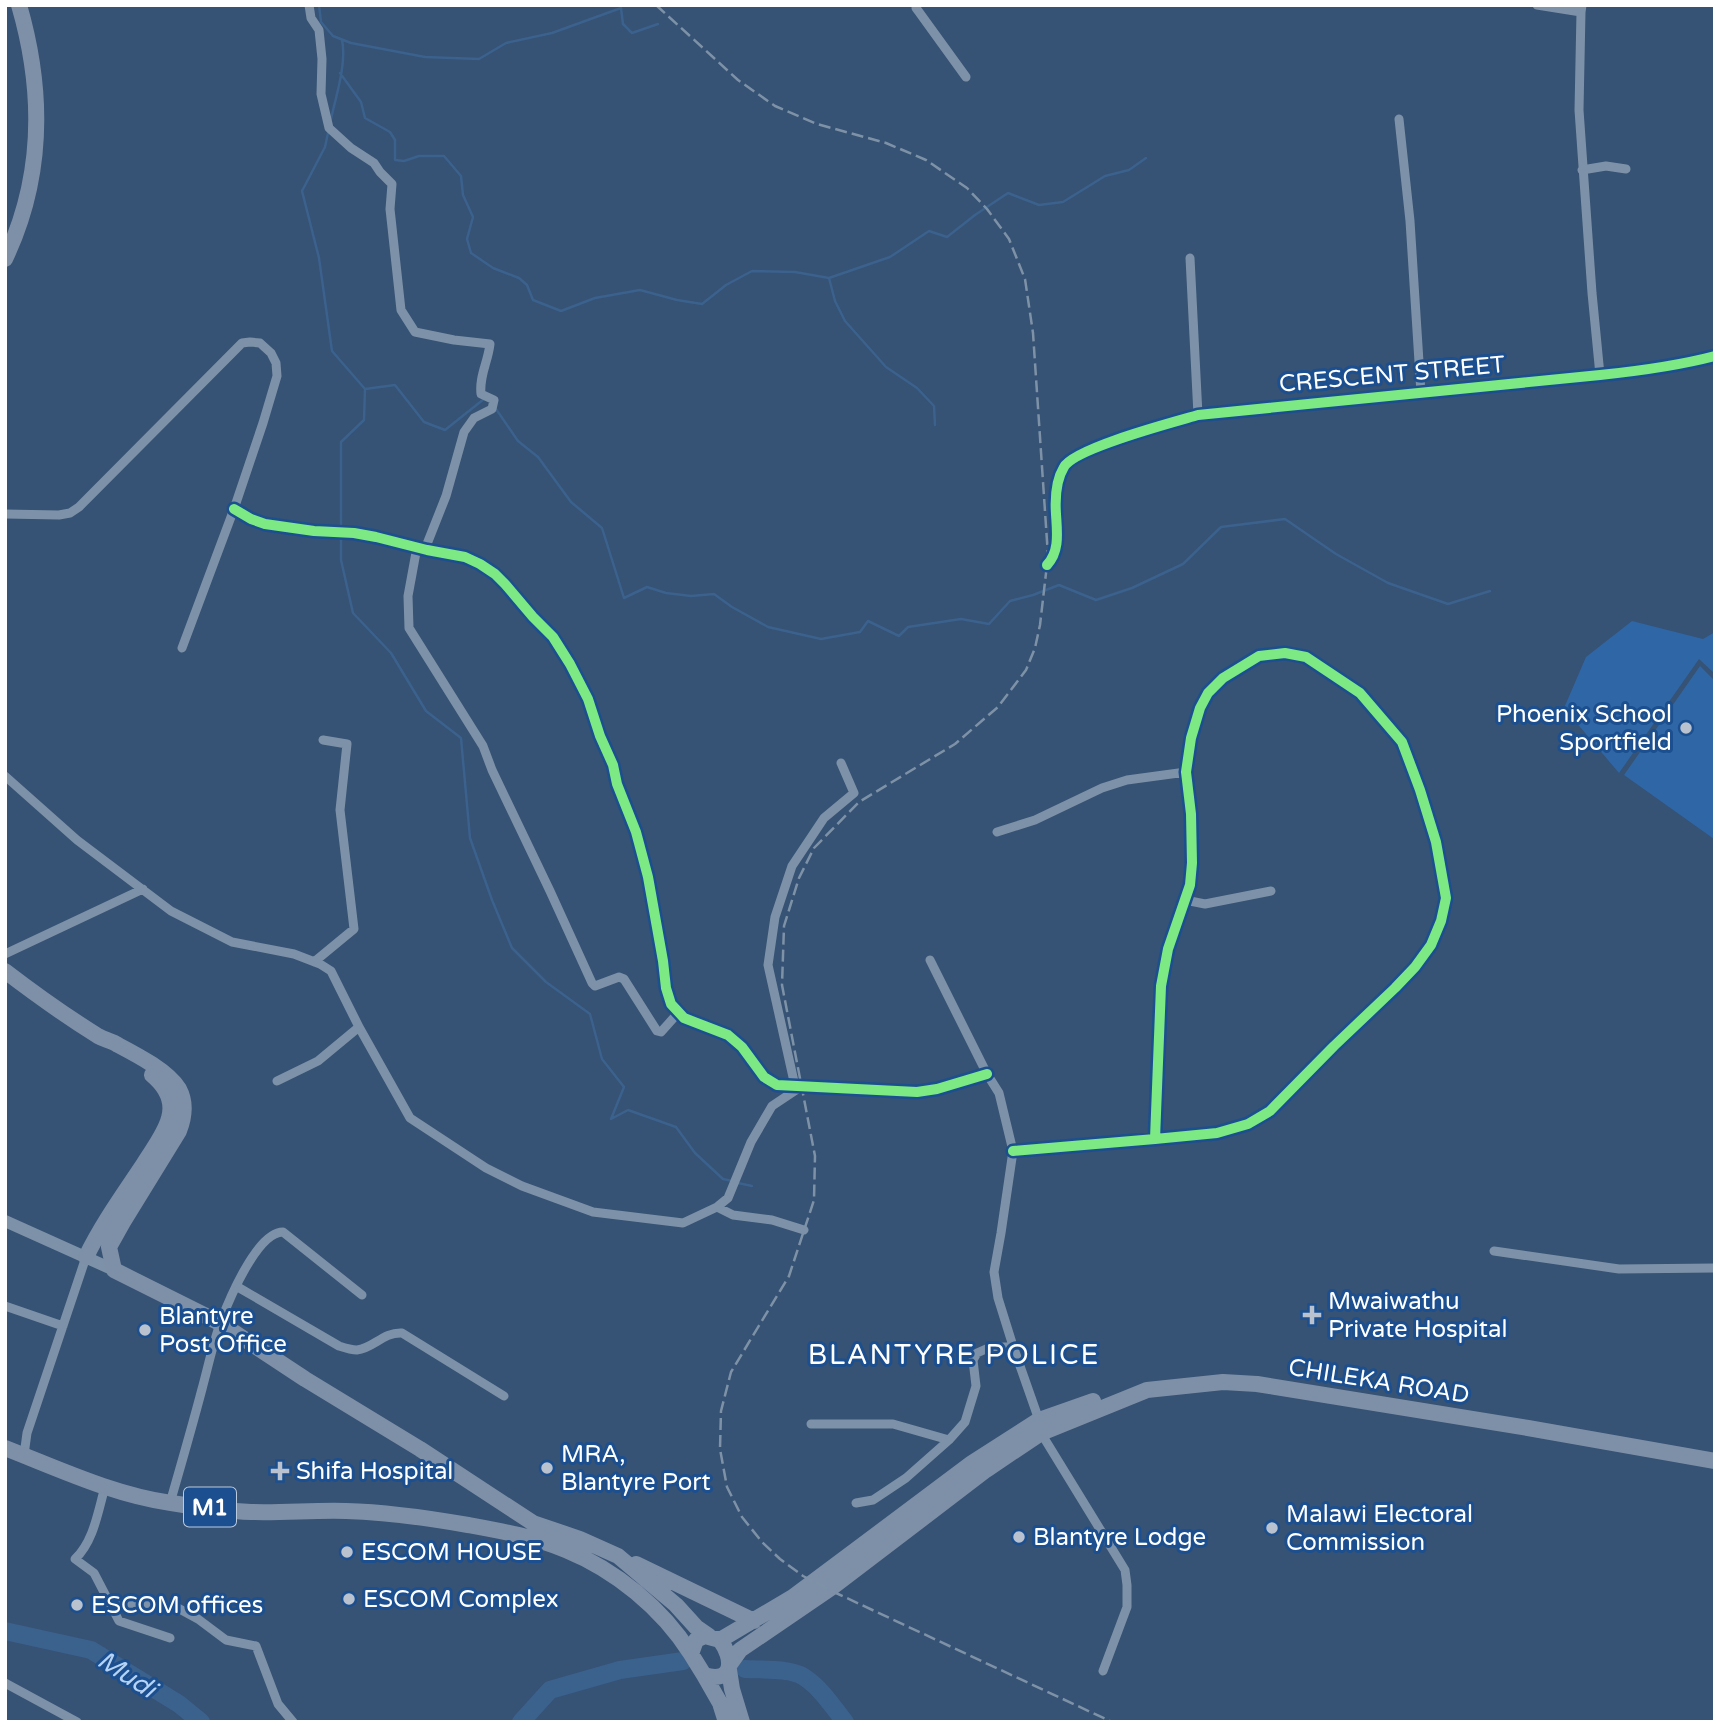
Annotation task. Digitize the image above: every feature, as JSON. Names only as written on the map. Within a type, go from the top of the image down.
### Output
[{"type":"highway","points":[[5,259],[27,200],[37,128],[37,94],[28,36],[19,5]]},
{"type":"highway","points":[[5,971],[102,1038],[117,1044],[160,1071],[171,1080],[182,1097],[183,1121],[179,1131],[109,1247],[114,1270],[220,1323],[533,1523],[580,1539],[754,1621]]},
{"type":"highway","points":[[86,1257],[97,1235],[159,1139],[169,1118],[170,1108],[166,1090],[160,1082],[112,1050],[102,1038]]},
{"type":"highway","points":[[726,1722],[720,1703],[691,1654],[696,1640],[705,1636],[714,1638],[754,1621],[793,1597],[972,1463],[1040,1427],[1149,1382],[1203,1373],[1292,1381],[1715,1454]]},
{"type":"highway","name":"CHILEKA ROAD","points":[[1040,1427],[1147,1390],[1223,1382],[1257,1384],[1715,1461]]},
{"type":"highway","points":[[704,1675],[718,1677],[729,1667],[740,1650],[834,1586],[1040,1427]]},
{"type":"highway","name":"M1","points":[[5,1448],[140,1498],[250,1512],[346,1511],[424,1517],[531,1538],[581,1556],[619,1579],[642,1598],[681,1639],[691,1654]]},
{"type":"highway","points":[[618,1556],[728,1653],[732,1689],[742,1722]]},
{"type":"street","points":[[309,5],[311,18],[318,30],[322,59],[321,94],[329,128],[351,148],[374,163],[392,184],[390,209],[401,310],[415,332],[489,344],[480,383],[481,394],[494,400],[494,405],[492,409],[474,418],[464,432],[446,496],[421,548],[408,596],[409,628],[483,746],[592,983],[595,986],[619,977],[624,979],[657,1031],[661,1032],[678,1013]]},
{"type":"street","points":[[917,5],[916,8],[966,77]]},
{"type":"street","points":[[1537,5],[1582,9],[1579,110],[1600,375]]},
{"type":"street","points":[[1399,119],[1410,221],[1420,393]]},
{"type":"street","points":[[1582,170],[1606,166],[1626,169]]},
{"type":"street","points":[[1190,258],[1198,415]]},
{"type":"street","points":[[5,514],[60,515],[79,507],[242,343],[260,343],[271,353],[276,363],[277,376],[234,509],[181,649]]},
{"type":"street","name":"CRESCENT STREET","points":[[1047,565],[1053,558],[1057,535],[1056,489],[1064,465],[1077,455],[1137,433],[1198,415],[1646,370],[1715,356]]},
{"type":"street","points":[[234,509],[265,524],[354,533],[465,557],[495,574],[553,637],[588,699],[600,737],[613,765],[648,877],[666,988],[671,1004],[684,1018],[728,1035],[742,1047],[764,1077],[777,1086],[917,1092],[937,1089],[987,1073]]},
{"type":"street","points":[[1013,1152],[1155,1139],[1217,1133],[1248,1124],[1270,1111],[1415,967],[1431,945],[1441,921],[1446,898],[1437,842],[1402,742],[1360,693],[1306,657],[1285,653],[1259,656],[1223,678],[1208,693],[1200,708],[1191,738],[1186,772],[1191,814],[1190,885],[1168,949],[1161,986],[1155,1139]]},
{"type":"street","points":[[314,962],[354,929],[340,810],[347,744],[323,740]]},
{"type":"street","points":[[798,1086],[768,965],[775,917],[792,866],[824,818],[855,793],[841,763]]},
{"type":"street","points":[[998,832],[1035,820],[1075,800],[1127,780],[1186,772]]},
{"type":"street","points":[[5,775],[77,840],[171,911],[232,942],[294,954],[331,971],[410,1118],[486,1168],[522,1186],[593,1213],[683,1223],[717,1207],[728,1198],[751,1142],[772,1106],[798,1086]]},
{"type":"street","points":[[5,954],[143,889]]},
{"type":"street","points":[[1185,900],[1205,904],[1271,891]]},
{"type":"street","points":[[930,960],[999,1093],[1013,1152],[993,1272],[1013,1346],[1040,1427],[1125,1570],[1127,1607],[1103,1671]]},
{"type":"street","points":[[276,1081],[318,1061],[359,1027]]},
{"type":"street","points":[[717,1207],[733,1215],[772,1220],[804,1230]]},
{"type":"street","points":[[5,1221],[114,1270]]},
{"type":"street","points":[[170,1503],[220,1323],[252,1257],[269,1236],[283,1232],[362,1295]]},
{"type":"street","points":[[1494,1251],[1619,1269],[1715,1268]]},
{"type":"street","points":[[24,1455],[27,1433],[86,1257]]},
{"type":"street","points":[[236,1286],[339,1346],[352,1350],[362,1349],[393,1333],[402,1333],[503,1395]]},
{"type":"street","points":[[5,1306],[63,1326]]},
{"type":"street","points":[[856,1503],[873,1500],[906,1478],[949,1440],[965,1422],[976,1387],[972,1360],[977,1353],[986,1349],[1013,1346]]},
{"type":"street","points":[[811,1424],[893,1424],[949,1440]]},
{"type":"street","points":[[105,1487],[84,1551],[75,1559],[94,1573],[119,1621],[170,1638]]},
{"type":"street","points":[[108,1602],[176,1607],[198,1619],[226,1640],[256,1646],[278,1704],[293,1722]]},
{"type":"street","points":[[5,1683],[77,1722]]},
{"type":"shaded area","points":[[1632,621],[1703,639],[1715,632],[1715,674],[1699,659],[1619,773],[1564,708],[1586,657]]},
{"type":"shaded area","name":"Phoenix School Sportfield","points":[[1700,666],[1715,681],[1714,839],[1624,775]]},
{"type":"waterway","points":[[319,5],[321,22],[333,36],[351,43],[425,57],[479,59],[506,43],[552,33],[621,8],[623,24],[632,33],[658,24]]},
{"type":"waterway","points":[[331,119],[342,69],[342,40]]},
{"type":"waterway","points":[[340,73],[361,102],[365,118],[390,132],[395,140],[395,160],[444,156],[461,176],[463,195],[473,217],[467,239],[471,253],[493,268],[519,278],[527,285],[533,300],[561,311],[595,298],[640,290],[702,304],[726,285],[752,271],[795,272],[829,278],[890,257],[929,231],[947,237],[1008,193],[1039,205],[1063,202],[1105,176],[1129,170],[1146,158]]},
{"type":"waterway","points":[[328,133],[325,147],[302,191],[319,258],[332,351],[365,389],[364,420],[341,442],[341,528]]},
{"type":"waterway","points":[[829,278],[835,301],[845,321],[886,367],[917,388],[934,406],[935,425]]},
{"type":"waterway","points":[[365,389],[395,385],[424,422],[445,430],[484,399]]},
{"type":"waterway","points":[[496,409],[518,441],[538,457],[571,502],[602,528],[624,598],[647,587],[691,596],[714,594],[768,627],[821,639],[860,632],[868,621],[899,636],[908,627],[961,619],[989,624],[1010,601],[1059,585],[1096,600],[1132,588],[1183,564],[1221,527],[1285,519],[1336,554],[1388,583],[1448,604],[1490,591]]},
{"type":"waterway","points":[[341,534],[341,560],[353,613],[391,653],[426,711],[461,738],[470,838],[512,948],[546,982],[590,1014],[602,1059],[624,1087],[611,1119],[628,1110],[676,1127],[695,1153],[723,1179],[732,1181]]},
{"type":"waterway","points":[[738,1183],[752,1186]]},
{"type":"waterway","name":"Mudi","points":[[5,1631],[91,1650],[179,1704],[201,1722]]},
{"type":"waterway","name":"Mudi","points":[[521,1722],[550,1690],[620,1670],[683,1661]]},
{"type":"waterway","name":"Mudi","points":[[745,1669],[784,1671],[804,1677],[821,1692],[845,1722]]},
{"type":"railway","points":[[656,5],[738,80],[775,106],[817,124],[886,143],[926,160],[967,188],[1009,239],[1025,279],[1033,333],[1048,556],[1035,648],[1026,670],[998,707],[955,744],[859,802],[814,848],[799,878],[784,926],[782,985],[815,1156],[814,1200],[789,1276],[731,1372],[721,1411],[720,1449],[727,1487],[742,1517],[762,1542],[803,1576],[1112,1722]]},
{"type":"cycle path","points":[[1047,565],[1056,547],[1056,496],[1064,467],[1104,444],[1148,430],[1198,415],[1615,373],[1715,356]]},
{"type":"cycle path","points":[[234,509],[265,524],[354,533],[465,557],[495,574],[553,637],[588,699],[613,765],[648,877],[666,988],[671,1004],[684,1018],[728,1035],[742,1047],[764,1077],[777,1085],[917,1092],[987,1074]]},
{"type":"cycle path","points":[[1013,1151],[1155,1139],[1217,1133],[1248,1124],[1270,1111],[1395,988],[1431,945],[1441,921],[1446,898],[1436,842],[1402,742],[1360,693],[1306,657],[1285,653],[1259,656],[1223,678],[1208,693],[1200,708],[1191,738],[1186,772],[1191,814],[1190,885],[1168,949],[1161,986],[1155,1139]]},
{"type":"place","name":"Phoenix School Sportfield","points":[[1686,728]]},
{"type":"place","name":"Mwaiwathu Private Hospital","points":[[1312,1315]]},
{"type":"place","name":"Blantyre Post Office","points":[[145,1330]]},
{"type":"place","name":"MRA, Blantyre Port","points":[[547,1468]]},
{"type":"place","name":"Shifa Hospital","points":[[280,1471]]},
{"type":"place","name":"Malawi Electoral Commission","points":[[1272,1528]]},
{"type":"place","name":"Blantyre Lodge","points":[[1019,1537]]},
{"type":"place","name":"ESCOM HOUSE","points":[[347,1552]]},
{"type":"place","name":"ESCOM Complex","points":[[349,1599]]},
{"type":"place","name":"ESCOM offices","points":[[77,1605]]},
{"type":"district","name":"BLANTYRE POLICE","points":[[954,1354]]}]
